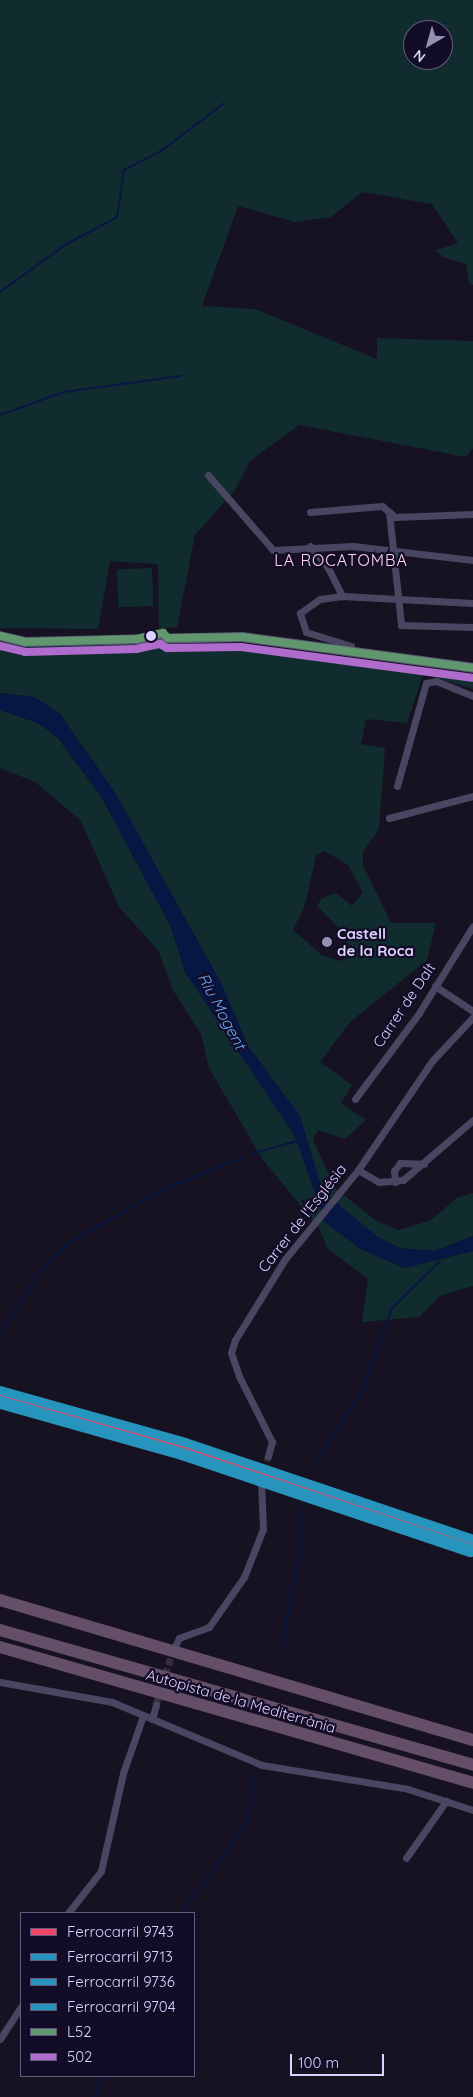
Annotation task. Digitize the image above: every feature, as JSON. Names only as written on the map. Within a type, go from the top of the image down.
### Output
[{"type":"highway","points":[[0,1600],[473,1740]]},
{"type":"highway","name":"Autopista de la Mediterrània","points":[[0,1630],[473,1765]]},
{"type":"highway","name":"Autopista de la Mediterrània","points":[[0,1647],[473,1783]]},
{"type":"street","points":[[208,475],[267,547],[310,546],[391,550],[473,560]]},
{"type":"street","points":[[310,512],[382,506],[394,517],[473,514]]},
{"type":"street","points":[[389,512],[391,550],[400,597],[402,625],[473,627]]},
{"type":"street","points":[[310,546],[327,566],[342,596]]},
{"type":"street","points":[[351,651],[351,646],[306,632],[300,622],[300,613],[307,604],[342,596],[400,597],[473,603]]},
{"type":"street","points":[[0,636],[25,642],[242,637],[473,668]]},
{"type":"street","points":[[397,786],[426,683],[436,681],[473,696]]},
{"type":"street","points":[[389,818],[473,796]]},
{"type":"street","name":"Carrer de Dalt","points":[[355,1099],[435,986],[473,926]]},
{"type":"street","points":[[435,986],[473,1011]]},
{"type":"street","name":"Carrer de l'Església","points":[[268,1456],[270,1434],[245,1391],[233,1346],[285,1259],[358,1170],[432,1062],[473,1017]]},
{"type":"street","points":[[358,1170],[375,1180],[395,1182],[424,1164],[473,1120]]},
{"type":"street","points":[[395,1182],[394,1172],[400,1163],[424,1164]]},
{"type":"street","points":[[174,1648],[179,1638],[209,1628],[247,1571],[265,1519],[261,1481]]},
{"type":"street","points":[[0,1682],[92,1697],[152,1719],[256,1764],[408,1789],[473,1810]]},
{"type":"street","points":[[152,1719],[156,1704]]},
{"type":"street","points":[[69,1912],[101,1871],[125,1767],[144,1716]]},
{"type":"street","points":[[406,1858],[446,1801]]},
{"type":"street","points":[[0,2039],[20,2009]]},
{"type":"green space","points":[[0,0],[473,0],[473,285],[469,283],[466,264],[443,257],[436,250],[458,243],[432,204],[362,192],[331,217],[295,222],[238,206],[202,306],[255,309],[377,359],[377,338],[473,341],[473,448],[466,457],[299,425],[250,461],[235,490],[195,535],[177,627],[159,629],[158,564],[110,561],[98,629],[0,628]]},
{"type":"green space","points":[[152,568],[153,606],[118,607],[117,569]]},
{"type":"green space","points":[[0,642],[228,645],[473,676],[473,689],[423,674],[407,723],[366,719],[361,744],[385,748],[379,829],[363,852],[363,865],[391,923],[436,923],[427,960],[350,1022],[320,1062],[352,1085],[341,1103],[366,1120],[345,1139],[318,1130],[313,1139],[334,1187],[375,1220],[399,1230],[431,1220],[458,1197],[473,1193],[473,1236],[435,1251],[400,1248],[378,1237],[329,1197],[321,1187],[300,1116],[248,1046],[221,983],[114,791],[59,713],[34,697],[0,693]],"holes":[[[325,851],[348,865],[363,893],[352,906],[336,893],[322,898],[317,906],[343,932],[349,946],[348,957],[341,961],[322,955],[293,930],[305,905],[316,855]]]},
{"type":"green space","points":[[0,710],[38,723],[57,737],[101,796],[171,927],[185,972],[295,1136],[325,1222],[361,1249],[404,1268],[473,1251],[473,1286],[440,1296],[419,1317],[362,1322],[368,1279],[328,1249],[319,1228],[263,1160],[209,1068],[201,1034],[173,990],[158,950],[119,907],[81,821],[35,782],[0,768]]},
{"type":"water","name":"Riu Mogent","points":[[0,693],[34,697],[59,713],[114,791],[221,983],[248,1046],[300,1116],[321,1187],[329,1197],[378,1237],[400,1248],[435,1251],[473,1236],[473,1251],[404,1268],[361,1249],[325,1222],[295,1136],[185,972],[171,927],[101,796],[57,737],[38,723],[0,710]]},
{"type":"waterway","points":[[0,292],[65,245],[117,217],[124,170],[161,151],[223,104]]},
{"type":"waterway","points":[[0,415],[64,392],[181,376]]},
{"type":"waterway","points":[[251,1154],[297,1141]]},
{"type":"waterway","points":[[0,1332],[43,1267],[72,1241],[164,1189],[242,1158]]},
{"type":"waterway","points":[[317,1461],[364,1386],[392,1308],[439,1262]]},
{"type":"waterway","points":[[281,1650],[301,1547],[301,1508]]},
{"type":"waterway","points":[[183,1912],[249,1818],[252,1777]]},
{"type":"waterway","points":[[95,2097],[103,2077]]},
{"type":"tunnel","points":[[261,1481],[268,1456]]},
{"type":"tunnel","points":[[156,1705],[173,1650]]},
{"type":"rail line","name":"9736","points":[[0,1390],[185,1442],[473,1539]]},
{"type":"rail line","name":"9743","points":[[0,1394],[184,1445],[473,1543]]},
{"type":"rail line","name":"9704","points":[[0,1400],[182,1452],[470,1548]]},
{"type":"rail line","name":"9713","points":[[0,1404],[181,1455],[470,1552]]},
{"type":"transit line","name":"L52","points":[[0,636],[25,642],[136,639],[163,633],[168,638],[242,637],[473,668]]},
{"type":"transit line","name":"502","points":[[0,646],[25,652],[136,649],[160,644],[167,648],[241,647],[472,678]]},
{"type":"place","name":"Castell de la Roca","points":[[327,942]]},
{"type":"district","name":"LA ROCATOMBA","points":[[341,560]]}]
